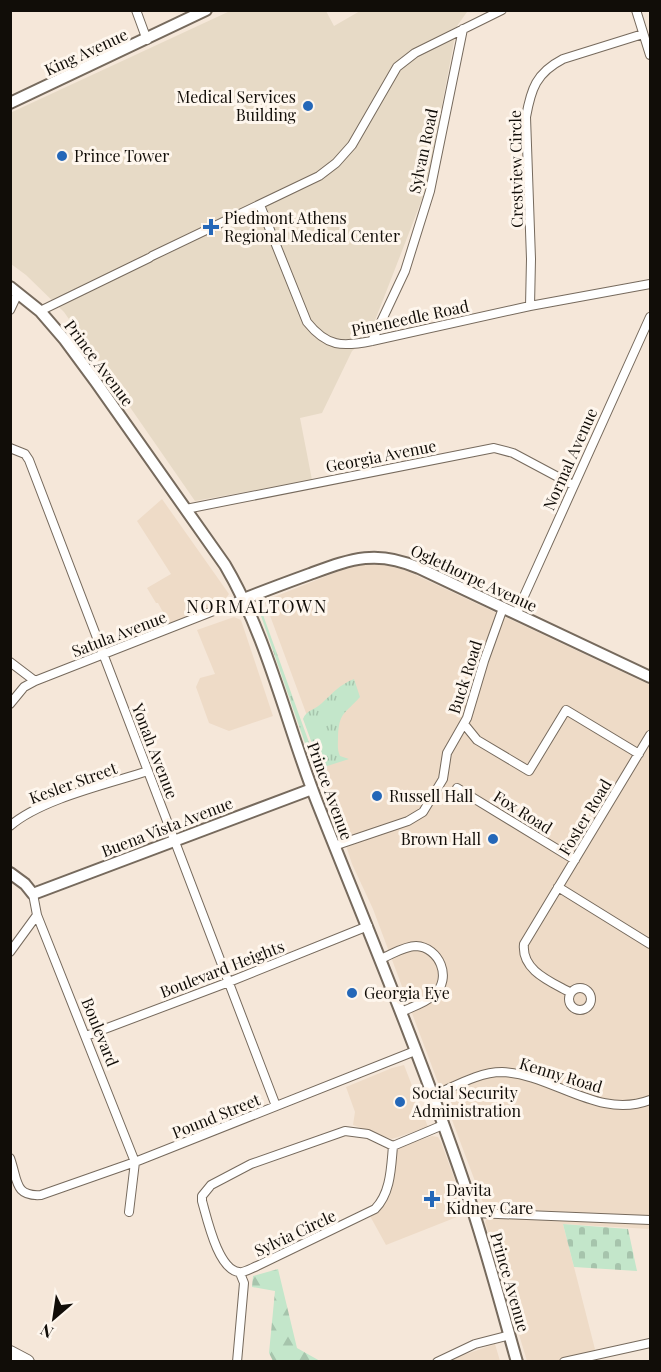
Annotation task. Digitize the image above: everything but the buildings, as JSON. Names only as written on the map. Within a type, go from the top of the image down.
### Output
[{"type":"highway","points":[[10,1353],[27,1362]]},
{"type":"main road","name":"King Avenue","points":[[10,103],[147,40],[206,10]]},
{"type":"main road","name":"Prince Avenue","points":[[14,290],[40,310],[89,372],[225,565],[244,599],[275,679],[312,789],[368,926],[443,1125],[474,1213],[517,1362]]},
{"type":"main road","name":"Oglethorpe Avenue","points":[[244,599],[349,560],[381,557],[408,563],[650,677]]},
{"type":"main road","name":"Buena Vista Avenue","points":[[33,894],[312,789]]},
{"type":"main road","points":[[10,873],[25,884],[33,894]]},
{"type":"street","points":[[136,10],[147,40]]},
{"type":"street","points":[[40,310],[319,176],[336,163],[352,145],[398,67],[415,53],[502,10]]},
{"type":"street","points":[[636,10],[651,55]]},
{"type":"street","name":"Sylvan Road","points":[[372,341],[405,271],[430,191],[463,29]]},
{"type":"street","name":"Crestview Circle","points":[[530,306],[531,259],[526,117],[530,94],[539,77],[552,65],[572,56],[643,34]]},
{"type":"street","name":"Pineneedle Road","points":[[260,205],[307,322],[322,337],[341,345],[347,346],[530,306],[651,284]]},
{"type":"street","points":[[10,310],[14,290]]},
{"type":"street","name":"Normal Avenue","points":[[516,614],[651,317]]},
{"type":"street","name":"Yonah Avenue","points":[[10,448],[25,454],[29,460],[276,1106]]},
{"type":"street","name":"Georgia Avenue","points":[[186,509],[494,448],[513,453],[573,485]]},
{"type":"street","name":"Satula Avenue","points":[[10,704],[24,687],[35,681],[244,599]]},
{"type":"street","name":"Buck Road","points":[[334,846],[419,816],[444,776],[447,753],[464,724],[502,608]]},
{"type":"street","points":[[10,662],[35,681]]},
{"type":"street","points":[[464,724],[477,740],[529,771],[567,710],[639,754]]},
{"type":"street","name":"Foster Road","points":[[571,993],[532,969],[524,955],[526,939],[651,735]]},
{"type":"street","name":"Kesler Street","points":[[10,826],[24,815],[45,805],[148,771]]},
{"type":"street","name":"Fox Road","points":[[457,788],[575,860]]},
{"type":"street","points":[[558,887],[651,944]]},
{"type":"street","name":"Boulevard","points":[[33,894],[37,915],[135,1162],[129,1212]]},
{"type":"street","points":[[10,952],[37,915]]},
{"type":"street","name":"Boulevard Heights","points":[[86,1036],[368,926]]},
{"type":"street","points":[[380,959],[410,946],[418,946],[432,952],[442,964],[443,980],[437,993],[401,1012]]},
{"type":"street","name":"Pound Street","points":[[10,1158],[19,1187],[24,1194],[41,1195],[135,1162],[415,1051]]},
{"type":"street","name":"Kenny Road","points":[[432,1096],[483,1075],[503,1072],[520,1075],[607,1104],[625,1106],[651,1100]]},
{"type":"street","points":[[393,1146],[443,1125]]},
{"type":"street","name":"Sylvia Circle","points":[[345,1131],[368,1134],[393,1146],[387,1189],[381,1203],[375,1209],[240,1273],[224,1262],[202,1201],[202,1196],[212,1185],[251,1164],[345,1131]]},
{"type":"street","points":[[474,1213],[651,1220]]},
{"type":"street","points":[[237,1362],[244,1283],[240,1273]]},
{"type":"street","points":[[437,1362],[475,1344],[510,1335]]},
{"type":"street","points":[[564,1362],[651,1343]]},
{"type":"shaded area","name":"Piedmont Athens Regional Medical Center","points":[[230,11],[326,11],[334,26],[360,11],[467,12],[457,26],[426,189],[369,336],[352,351],[322,413],[300,418],[312,480],[195,501],[64,312],[26,275],[11,264],[10,113]]},
{"type":"shaded area","points":[[162,499],[229,594],[220,607],[170,625],[147,588],[171,574],[137,521]]},
{"type":"shaded area","points":[[368,564],[405,570],[650,685],[650,1229],[563,1224],[598,1361],[527,1361],[485,1222],[488,1216],[373,909],[352,864],[321,769],[326,767],[265,602],[349,567]]},
{"type":"shaded area","points":[[234,617],[241,620],[273,716],[229,731],[209,723],[196,687],[200,678],[215,674],[197,630]]},
{"type":"shaded area","points":[[404,1065],[428,1127],[392,1139],[353,1125],[355,1112],[346,1087]]},
{"type":"shaded area","points":[[432,1136],[438,1137],[441,1142],[467,1213],[386,1245],[370,1216],[383,1205],[390,1195],[396,1151],[399,1147]]},
{"type":"shaded area","points":[[495,1344],[500,1361],[445,1362],[449,1360]]},
{"type":"green space","points":[[262,612],[311,748],[307,749],[260,613]]},
{"type":"green space","points":[[354,679],[360,697],[341,718],[338,737],[340,756],[349,759],[321,768],[303,719],[306,714],[340,687]]},
{"type":"green space","points":[[563,1224],[628,1229],[637,1271],[574,1267]]},
{"type":"green space","points":[[278,1269],[297,1348],[320,1361],[273,1361],[269,1353],[275,1291],[252,1287],[253,1276]]},
{"type":"place","name":"Medical Services Building","points":[[308,106]]},
{"type":"place","name":"Prince Tower","points":[[62,156]]},
{"type":"place","name":"Piedmont Athens Regional Medical Center","points":[[211,227]]},
{"type":"place","name":"Russell Hall","points":[[377,796]]},
{"type":"place","name":"Brown Hall","points":[[493,839]]},
{"type":"place","name":"Georgia Eye","points":[[352,993]]},
{"type":"place","name":"Social Security Administration","points":[[400,1102]]},
{"type":"place","name":"Davita Kidney Care","points":[[432,1199]]},
{"type":"district","name":"NORMALTOWN","points":[[257,607]]}]
